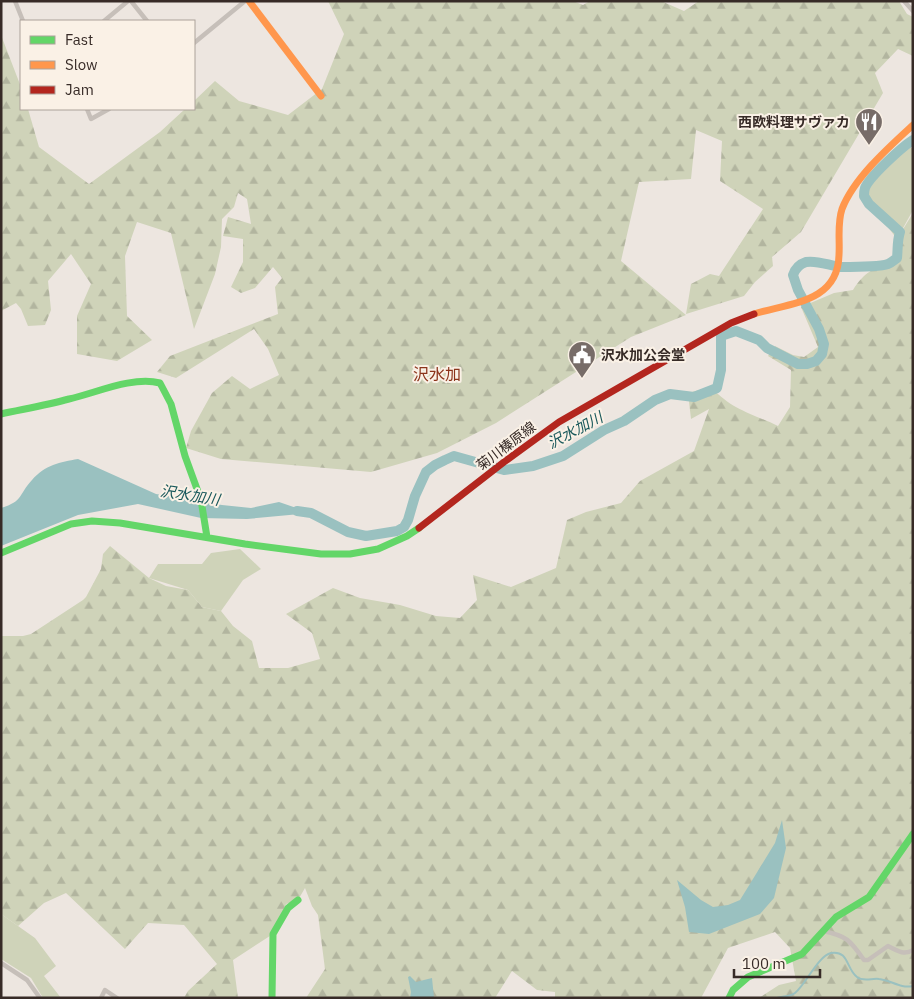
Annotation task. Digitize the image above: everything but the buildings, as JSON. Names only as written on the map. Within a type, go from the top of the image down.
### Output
[{"type":"main road","points":[[249,1],[321,96]]},
{"type":"main road","name":"菊川榛原線","points":[[1,553],[70,524],[92,521],[120,523],[321,554],[350,554],[378,549],[407,536],[426,524],[558,422],[715,332],[743,318],[822,293],[834,281],[838,270],[839,224],[846,200],[881,157],[913,125]]},
{"type":"main road","points":[[1,414],[70,399],[112,386],[156,381],[162,385],[171,404],[185,456],[201,500],[207,536]]},
{"type":"main road","points":[[730,998],[735,986],[743,980],[797,958],[809,949],[838,915],[860,905],[869,898],[913,834]]},
{"type":"main road","points":[[272,998],[273,934],[288,908],[298,900]]},
{"type":"street","points":[[16,1],[23,20]]},
{"type":"street","points":[[105,20],[130,1],[145,20]]},
{"type":"street","points":[[195,42],[245,1]]},
{"type":"street","points":[[904,1],[913,11]]},
{"type":"street","points":[[87,110],[91,119],[107,110]]},
{"type":"street","points":[[823,931],[841,935],[854,945],[864,960],[868,960],[888,946],[902,953],[908,953],[913,950]]},
{"type":"street","points":[[1,963],[27,980],[40,998]]},
{"type":"street","points":[[101,998],[105,990],[117,998]]},
{"type":"green space","points":[[328,1],[573,1],[583,5],[590,1],[661,1],[684,11],[699,1],[899,1],[907,14],[913,17],[913,56],[898,49],[875,73],[883,93],[801,232],[772,257],[773,266],[755,282],[744,296],[686,314],[691,284],[710,274],[719,276],[763,209],[720,181],[722,141],[696,130],[691,179],[639,182],[621,261],[686,315],[631,337],[496,423],[437,453],[371,472],[221,459],[186,448],[191,431],[212,393],[232,376],[250,389],[279,375],[268,349],[254,329],[176,378],[157,372],[170,356],[278,314],[275,287],[282,278],[273,267],[255,288],[241,293],[231,287],[243,262],[243,239],[223,236],[228,217],[251,224],[247,199],[238,193],[234,207],[222,219],[221,247],[215,274],[194,329],[171,233],[137,222],[125,256],[127,316],[152,340],[117,361],[77,354],[77,316],[91,284],[71,254],[48,281],[51,310],[45,325],[28,326],[21,309],[16,303],[1,311],[1,35],[20,84],[20,110],[28,110],[39,147],[89,184],[160,132],[184,110],[195,110],[195,100],[215,81],[239,101],[288,115],[322,89],[344,34]]},
{"type":"green space","points":[[910,146],[913,150],[913,210],[897,239],[869,202],[867,190],[887,161]]},
{"type":"green space","points":[[913,213],[913,998],[759,998],[779,985],[796,981],[790,948],[775,932],[728,948],[701,998],[555,998],[555,992],[537,990],[512,971],[495,998],[306,998],[325,969],[318,915],[312,906],[305,888],[298,900],[286,904],[273,934],[233,960],[238,998],[184,998],[188,991],[217,964],[184,925],[148,923],[125,949],[66,893],[44,903],[18,926],[1,914],[1,636],[31,634],[83,600],[101,569],[103,554],[110,546],[149,578],[166,586],[188,590],[202,607],[221,611],[233,626],[252,641],[259,668],[288,668],[320,659],[312,633],[286,614],[333,588],[360,598],[400,605],[436,616],[460,618],[477,600],[473,575],[511,587],[556,568],[567,520],[586,512],[621,503],[640,481],[694,451],[709,409],[691,419],[688,393],[711,387],[734,406],[778,426],[790,407],[791,370],[768,356],[775,346],[793,355],[804,357],[818,347],[801,307],[834,293],[853,290],[861,279],[870,272],[880,266],[893,262],[897,239]]},
{"type":"green space","points":[[240,549],[261,569],[243,580],[221,611],[202,607],[188,590],[149,578],[158,564],[202,564],[211,553]]},
{"type":"green space","points":[[1,914],[35,938],[56,966],[44,976],[61,998],[43,998],[31,978],[1,959]]},
{"type":"water","points":[[78,459],[156,494],[251,508],[279,502],[311,513],[247,519],[201,518],[138,504],[78,515],[1,546],[1,508],[14,503],[32,480],[42,471],[59,463]]},
{"type":"water","points":[[782,820],[786,848],[774,898],[760,914],[709,934],[689,932],[685,907],[677,880],[701,900],[713,907],[728,905],[740,900],[775,843]]},
{"type":"water","points":[[410,976],[416,982],[432,978],[434,998],[410,998],[411,992],[408,977]]},
{"type":"waterway","name":"沢水加川","points":[[297,511],[311,513],[348,532],[366,536],[397,531],[404,527],[408,520],[415,496],[426,472],[445,460],[454,456],[504,470],[533,466],[563,456],[604,430],[624,421],[655,400],[670,394],[694,397],[717,388],[721,370],[721,336],[736,331],[759,340],[767,348],[798,364],[816,361],[822,354],[824,344],[819,329],[798,290],[793,275],[796,269],[806,262],[841,267],[864,267],[888,264],[897,258],[900,232],[869,204],[864,196],[864,191],[879,170],[913,140]]},
{"type":"waterway","points":[[777,998],[795,993],[821,959],[831,953],[841,954],[853,974],[859,978],[865,980],[879,979],[908,987],[913,986]]},
{"type":"traffic: fast","points":[[1,414],[61,401],[126,383],[149,381],[160,383],[171,404],[185,456],[201,500],[207,537]]},
{"type":"traffic: fast","points":[[1,553],[71,524],[92,521],[120,523],[245,544],[321,554],[350,554],[378,549],[407,536],[419,528]]},
{"type":"traffic: fast","points":[[729,998],[733,990],[748,977],[802,954],[836,917],[869,897],[913,834]]},
{"type":"traffic: fast","points":[[272,998],[273,934],[288,908],[298,900]]},
{"type":"traffic: slow","points":[[249,1],[321,96]]},
{"type":"traffic: slow","points":[[754,314],[809,298],[821,292],[830,283],[836,271],[839,255],[840,220],[842,209],[848,197],[863,175],[913,125]]},
{"type":"traffic: jam","points":[[419,528],[559,422],[731,323],[754,314]]},
{"type":"place","name":"西欧料理サヴァカ","points":[[869,146]]},
{"type":"place","name":"沢水加公会堂","points":[[582,379]]},
{"type":"district","name":"沢水加","points":[[437,374]]}]
